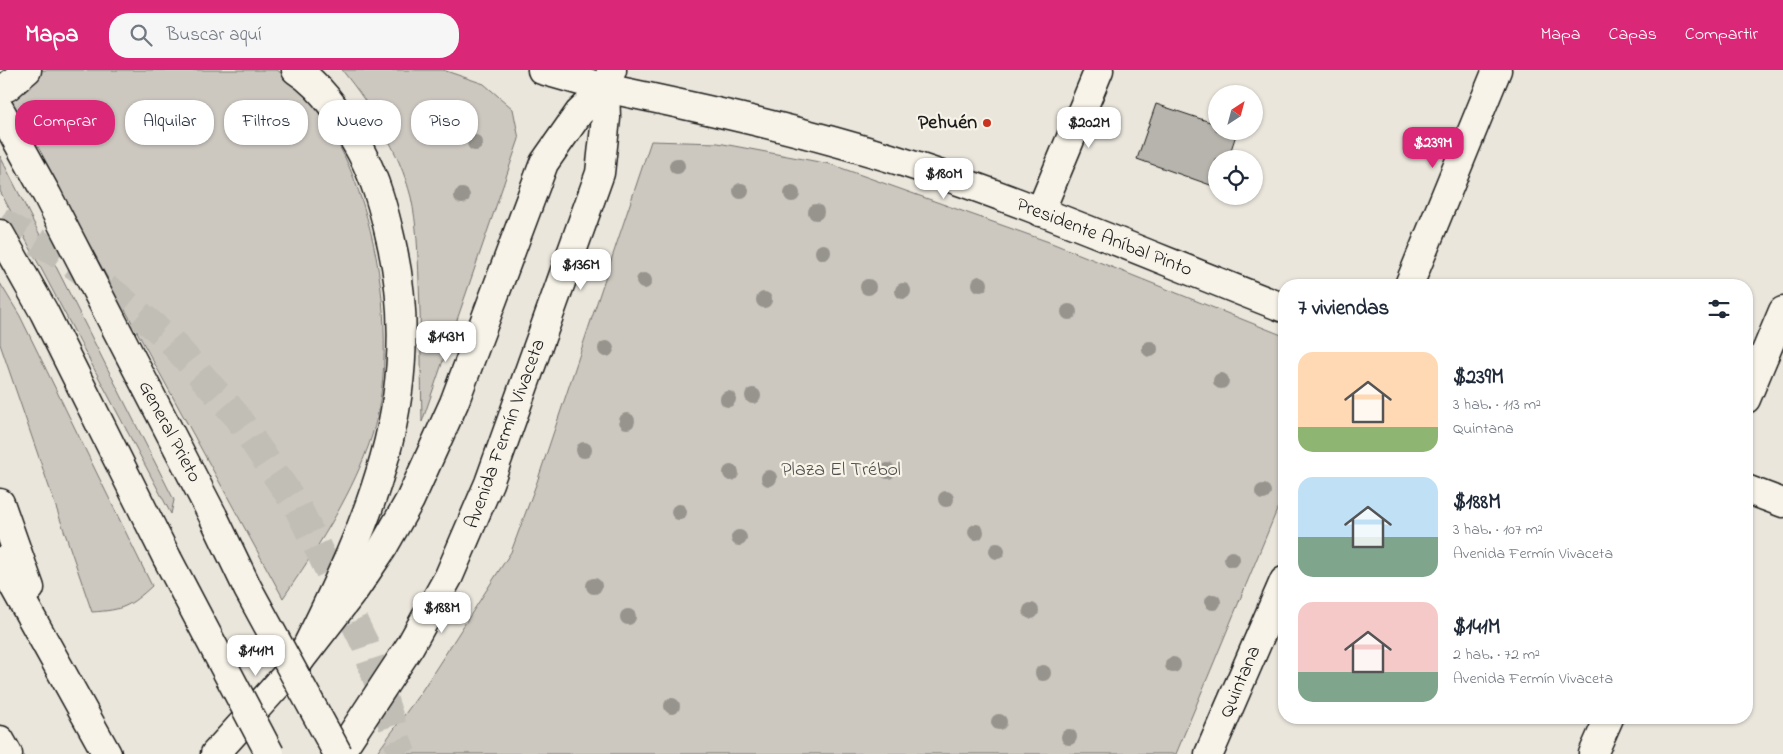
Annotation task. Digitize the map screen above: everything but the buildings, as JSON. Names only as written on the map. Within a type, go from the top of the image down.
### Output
[{"type":"main road","points":[[296,70],[330,102],[369,168],[384,210],[396,263],[402,342],[400,388],[381,470],[363,524],[334,593],[300,660]]},
{"type":"main road","name":"Presidente Aníbal Pinto","points":[[542,70],[609,79],[906,164],[1040,212],[1278,306]]},
{"type":"main road","points":[[1040,212],[1099,70]]},
{"type":"main road","points":[[1411,279],[1497,70]]},
{"type":"main road","points":[[215,754],[300,660],[355,589],[382,548],[410,500],[454,403],[544,163],[579,113],[609,79]]},
{"type":"main road","name":"Avenida Fermín Vivaceta","points":[[338,754],[415,639],[453,568],[490,483],[600,173],[609,79]]},
{"type":"main road","name":"General Prieto","points":[[11,89],[47,195],[253,597],[338,754]]},
{"type":"main road","points":[[0,234],[44,312],[167,558],[270,754]]},
{"type":"main road","points":[[1753,382],[1783,311]]},
{"type":"main road","points":[[1753,492],[1783,504]]},
{"type":"main road","points":[[0,503],[57,663]]},
{"type":"main road","points":[[0,560],[108,754]]},
{"type":"main road","name":"Quintana","points":[[1209,754],[1278,596]]},
{"type":"main road","points":[[1593,754],[1606,724]]},
{"type":"main road","points":[[0,740],[8,754]]},
{"type":"green space","points":[[42,70],[277,70],[310,101],[318,113],[318,145],[338,145],[359,191],[374,244],[382,299],[384,354],[380,404],[368,447],[351,487],[319,543],[283,598],[35,145],[115,145],[115,100],[15,100],[15,109],[10,100]]},
{"type":"green space","points":[[342,70],[443,70],[484,84],[513,109],[519,139],[422,422],[416,228],[406,180],[391,145],[401,145],[401,100],[364,99]]},
{"type":"green space","name":"Plaza El Trébol","points":[[651,141],[718,143],[830,164],[1049,242],[1278,334],[1278,508],[1176,754],[376,754],[421,692],[511,552],[537,482]]},
{"type":"green space","points":[[0,156],[174,500],[171,514],[0,191]]},
{"type":"green space","points":[[0,283],[20,316],[152,586],[137,599],[125,606],[92,612],[0,344]]},
{"type":"tunnel","points":[[0,221],[56,253],[114,293],[168,338],[235,414],[298,508],[365,644],[402,754]]},
{"type":"place","name":"Pehuén","points":[[987,123]]}]
